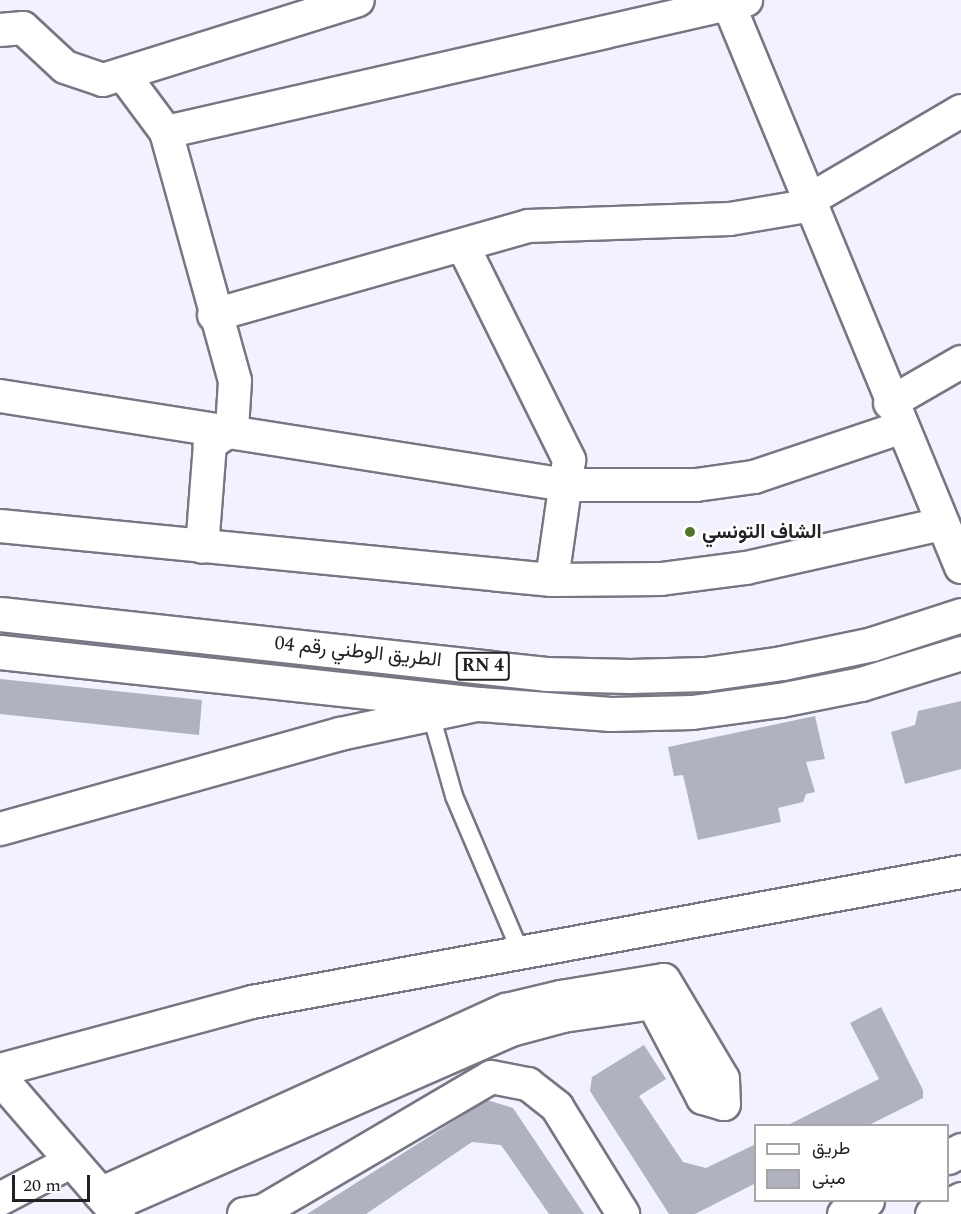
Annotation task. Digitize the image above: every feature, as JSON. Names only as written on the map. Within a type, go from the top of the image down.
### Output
[{"type":"main road","name":"الطريق الوطني رقم 04","points":[[0,614],[546,674],[630,676],[705,674],[782,663],[872,645],[961,615]]},
{"type":"main road","name":"الطريق الوطني رقم 04","points":[[0,652],[480,704],[612,714],[692,712],[861,684],[961,653]]},
{"type":"main road","points":[[0,1078],[110,1205]]},
{"type":"main road","points":[[932,1214],[961,1199]]},
{"type":"main road","points":[[844,1214],[864,1202]]},
{"type":"street","points":[[14,19],[65,67],[84,76],[103,80],[358,0]]},
{"type":"street","points":[[166,132],[738,2],[895,416],[961,567]]},
{"type":"street","points":[[123,74],[166,132],[214,315],[235,381],[232,429]]},
{"type":"street","points":[[214,315],[528,226],[730,219],[812,202],[961,111]]},
{"type":"street","points":[[463,246],[569,460],[552,580]]},
{"type":"street","points":[[0,396],[232,429],[566,485],[696,484],[754,477],[895,416],[961,362]]},
{"type":"street","points":[[202,547],[210,444],[232,429]]},
{"type":"street","points":[[0,526],[552,580],[661,579],[746,568],[941,524]]},
{"type":"street","points":[[0,829],[340,734],[480,704]]},
{"type":"street","points":[[0,1070],[252,1002],[961,872]]},
{"type":"street","points":[[664,980],[723,1079],[724,1104],[703,1098],[653,1003],[563,1016],[511,1030],[110,1205],[506,1010],[561,997],[664,980]]},
{"type":"street","points":[[244,1214],[263,1211],[491,1077],[528,1084],[557,1107],[623,1214]]},
{"type":"street","points":[[0,1199],[72,1161]]},
{"type":"lane","points":[[431,715],[454,796],[521,953]]},
{"type":"building","points":[[0,679],[202,700],[199,735],[0,714]]},
{"type":"building","points":[[961,701],[961,769],[905,784],[891,732],[915,725],[918,711]]},
{"type":"building","points":[[815,716],[825,759],[806,762],[815,792],[806,794],[803,802],[778,808],[781,822],[698,840],[683,775],[674,776],[668,747]]},
{"type":"building","points":[[881,1007],[923,1090],[923,1098],[871,1124],[790,1124],[879,1079],[850,1023]]},
{"type":"building","points":[[644,1045],[666,1079],[639,1096],[683,1162],[706,1168],[754,1145],[754,1184],[695,1214],[669,1214],[590,1091],[592,1077]]},
{"type":"building","points":[[487,1100],[513,1108],[584,1214],[549,1214],[501,1145],[472,1142],[366,1214],[307,1214]]},
{"type":"place","name":"الشاف التونسي","points":[[690,532]]}]
